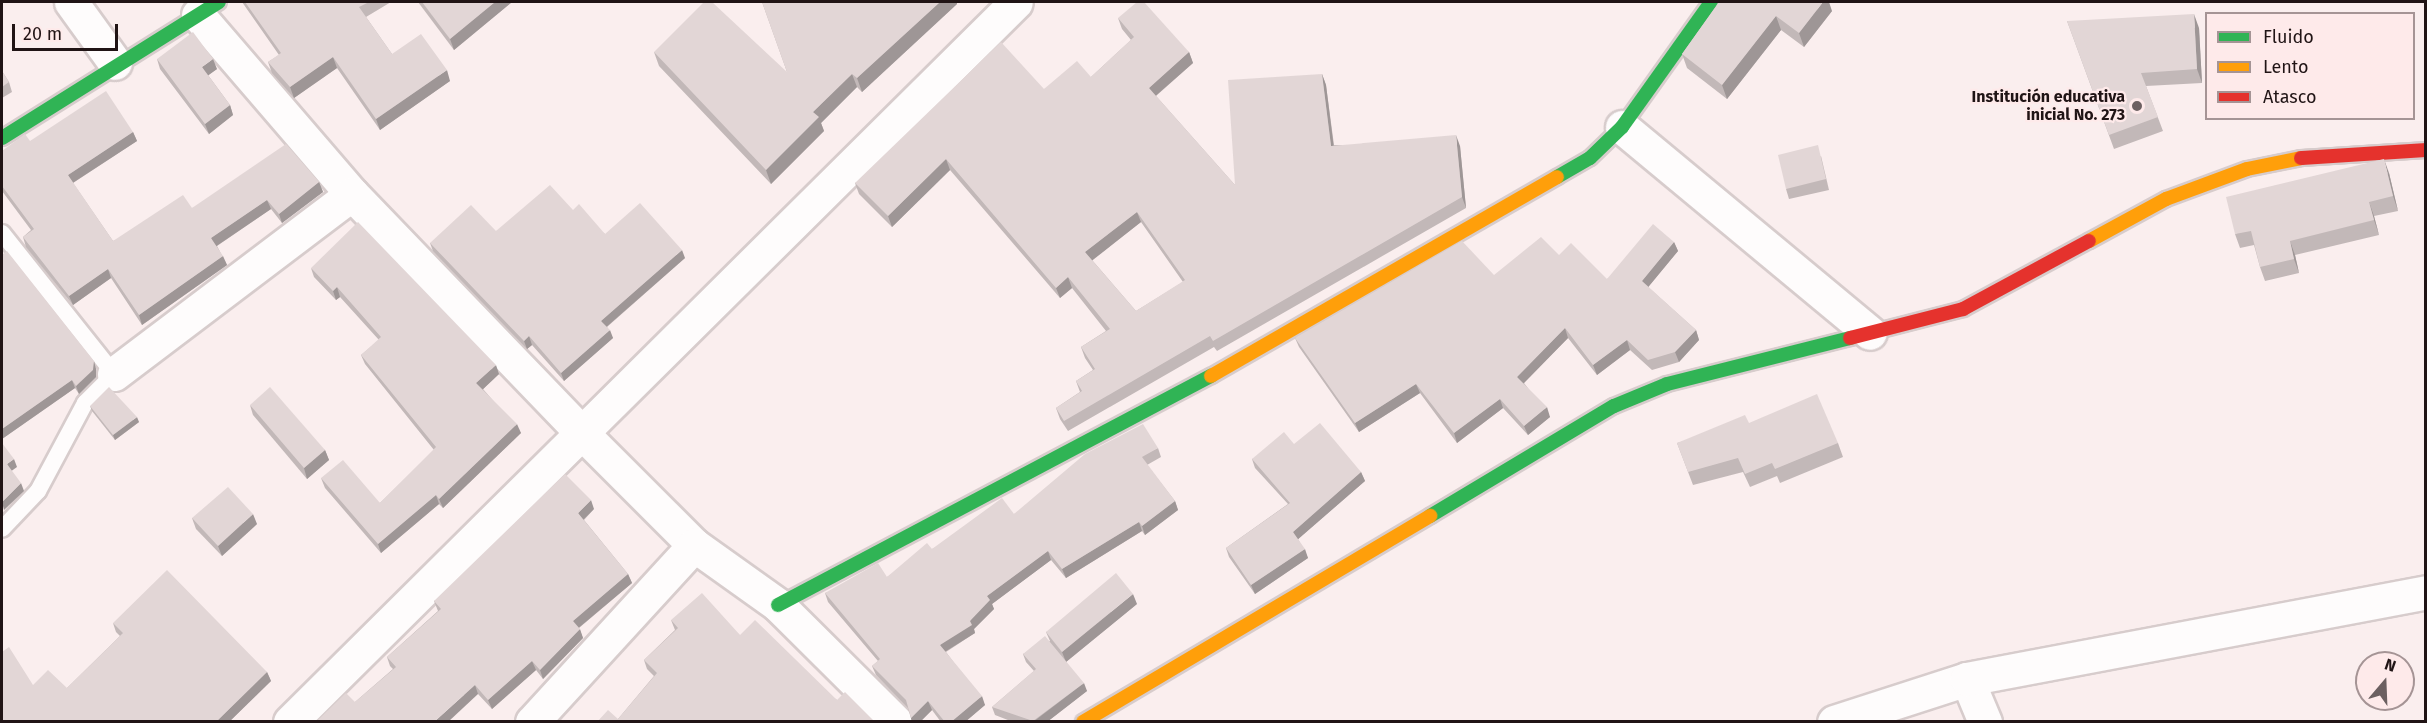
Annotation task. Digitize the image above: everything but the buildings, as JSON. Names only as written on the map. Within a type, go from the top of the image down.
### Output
[{"type":"street","points":[[71,2],[115,63]]},
{"type":"street","points":[[290,722],[1016,2]]},
{"type":"street","points":[[778,605],[1202,382],[1590,158],[1623,126],[1712,2]]},
{"type":"street","points":[[2,138],[115,63],[208,8],[352,194],[582,433],[694,545],[778,605],[896,722]]},
{"type":"street","points":[[1623,126],[1870,333]]},
{"type":"street","points":[[1083,722],[1614,406],[1668,384],[1963,309],[2166,199],[2247,169],[2326,153],[2426,150]]},
{"type":"street","points":[[114,374],[352,194]]},
{"type":"street","points":[[532,722],[694,545]]},
{"type":"street","points":[[1834,722],[1967,678],[2426,592]]},
{"type":"street","points":[[1967,678],[1985,722]]},
{"type":"lane","points":[[2,234],[114,374],[85,403],[38,491],[2,529]]},
{"type":"traffic: fast","points":[[2,138],[219,2]]},
{"type":"traffic: fast","points":[[1557,177],[1590,158],[1622,127],[1711,2]]},
{"type":"traffic: fast","points":[[1430,516],[1614,406],[1667,384],[1850,338]]},
{"type":"traffic: fast","points":[[778,605],[1211,376]]},
{"type":"traffic: slow","points":[[2089,241],[2166,199],[2247,169],[2301,158]]},
{"type":"traffic: slow","points":[[1211,376],[1557,177]]},
{"type":"traffic: slow","points":[[1083,722],[1430,516]]},
{"type":"traffic: jam","points":[[2301,158],[2426,150]]},
{"type":"traffic: jam","points":[[1850,338],[1963,309],[2089,241]]},
{"type":"place","name":"Institución educativa inicial No. 273","points":[[2137,106]]}]
